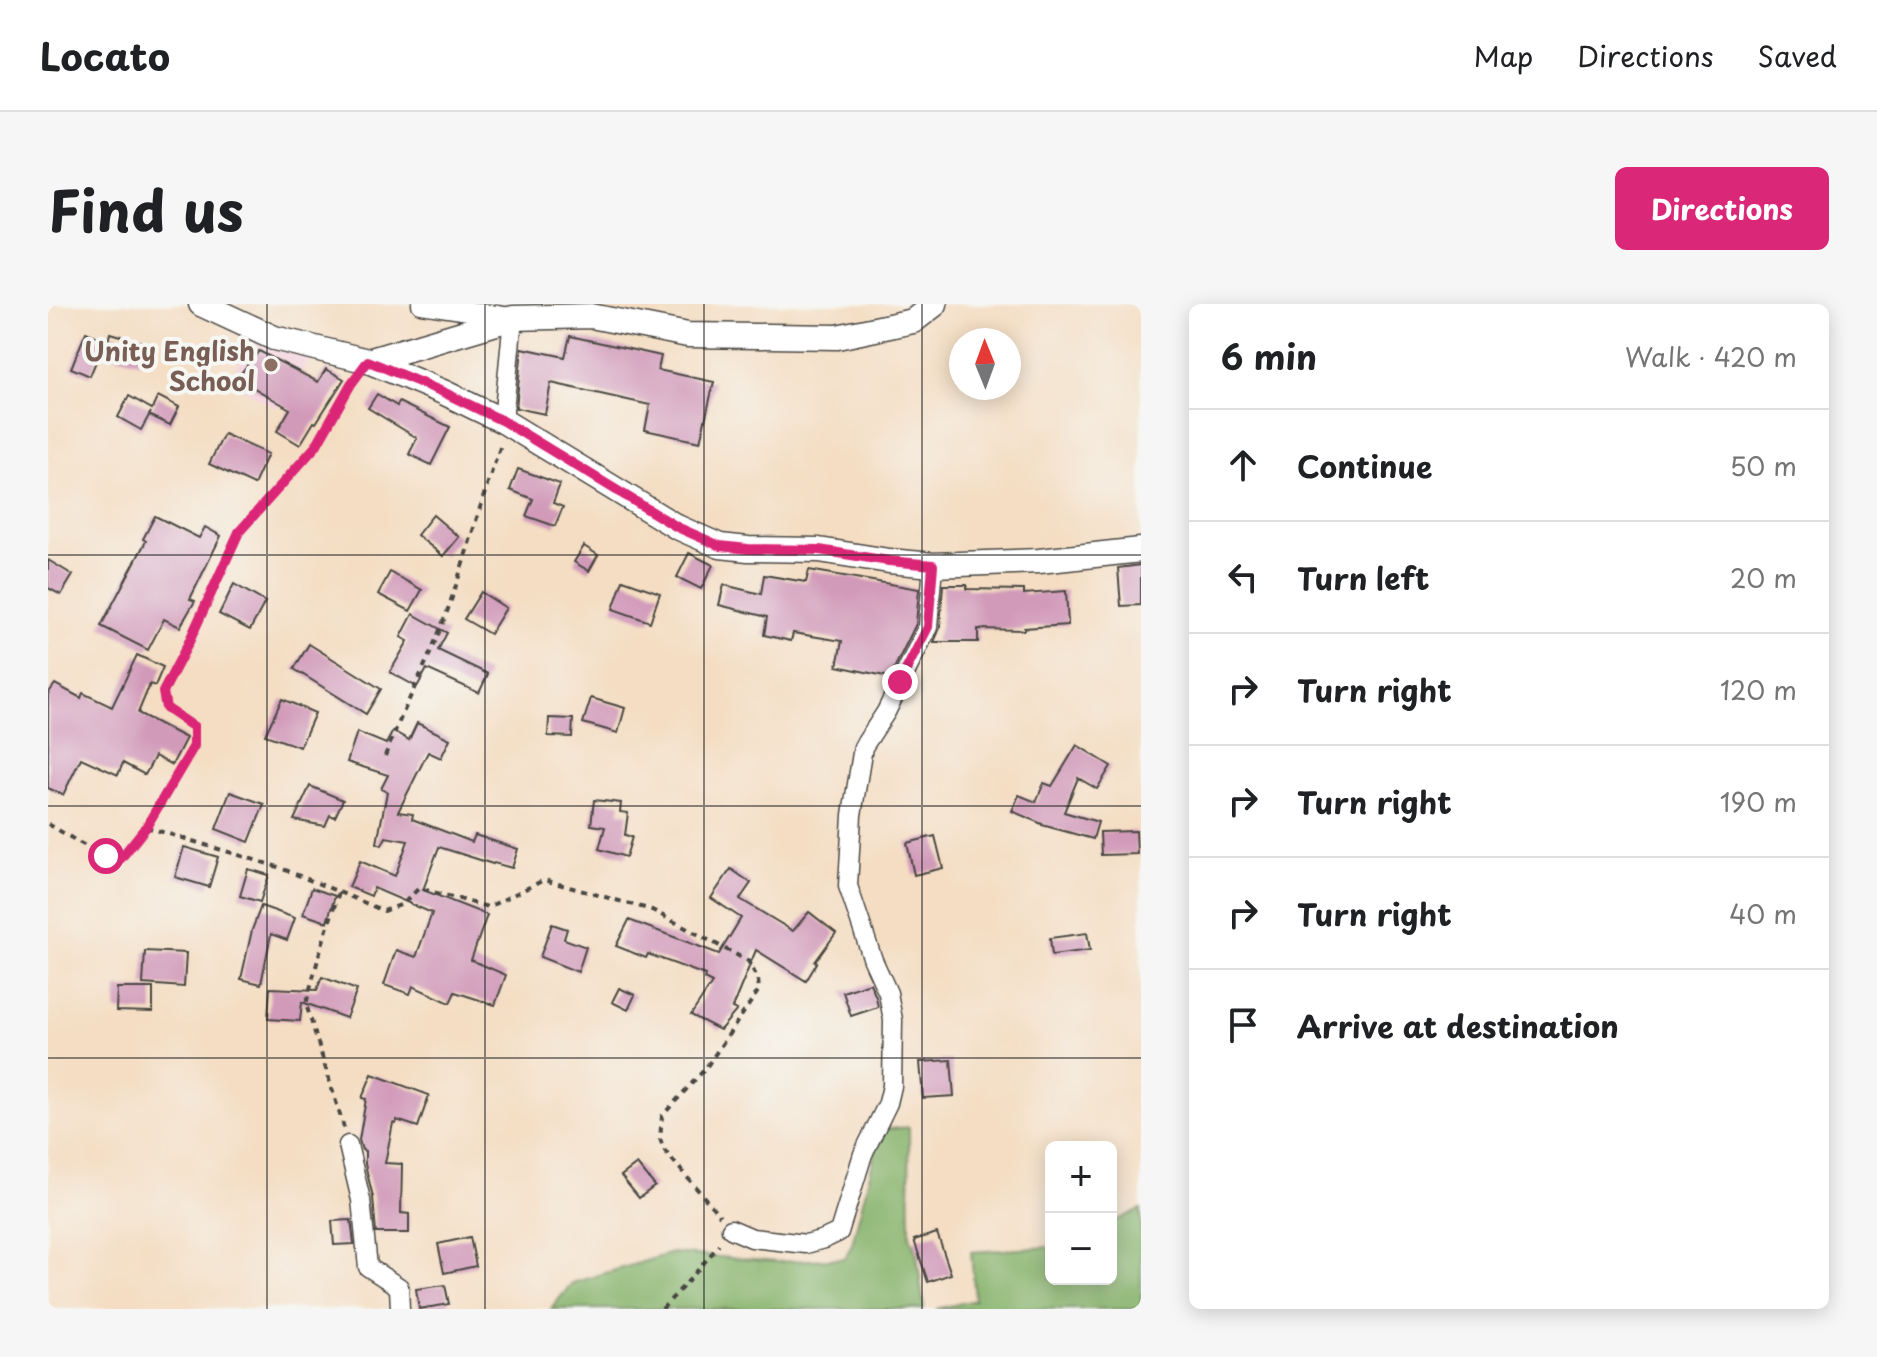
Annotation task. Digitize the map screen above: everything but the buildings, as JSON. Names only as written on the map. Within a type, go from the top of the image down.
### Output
[{"type":"street","points":[[201,304],[274,338],[368,361],[443,392],[506,422],[677,527],[720,546],[819,550],[933,565],[1039,561],[1141,550]]},
{"type":"street","points":[[421,304],[513,318],[591,316],[688,335],[837,337],[913,321],[935,304]]},
{"type":"street","points":[[468,304],[513,318]]},
{"type":"street","points":[[368,361],[513,318]]},
{"type":"street","points":[[506,422],[513,318]]},
{"type":"street","points":[[731,1229],[752,1238],[806,1244],[839,1232],[863,1154],[888,1103],[892,1086],[893,1020],[888,993],[873,960],[848,886],[852,815],[863,747],[886,712],[928,627],[933,565]]},
{"type":"street","points":[[348,1145],[361,1200],[368,1267],[399,1287],[400,1309]]},
{"type":"path","points":[[48,824],[64,836],[106,856],[121,858],[146,827],[194,746],[194,727],[166,708],[163,692],[239,532],[316,446],[351,384],[368,361]]},
{"type":"path","points":[[385,756],[447,609],[506,422]]},
{"type":"path","points":[[146,827],[278,867],[384,911],[403,904],[419,888],[488,907],[544,880],[652,910],[748,961],[758,979],[759,990],[705,1069],[662,1116],[660,1139],[665,1151],[731,1229],[662,1309]]},
{"type":"path","points":[[339,892],[306,1004],[348,1145]]},
{"type":"shaded area","name":"Unity English School","points":[[254,333],[316,351],[276,408],[229,380]]},
{"type":"green space","points":[[909,1127],[910,1236],[917,1255],[924,1309],[551,1309],[572,1283],[672,1253],[777,1262],[845,1258],[852,1244],[881,1130]]},
{"type":"green space","points":[[1141,1209],[1141,1309],[936,1309],[975,1300],[971,1252],[1045,1247],[1045,1285],[1117,1285],[1117,1220]]},
{"type":"place","name":"Unity English School","points":[[271,365]]},
{"type":"route","points":[[106,856],[121,858],[146,827],[194,746],[194,727],[166,708],[163,692],[239,532],[316,446],[351,384],[368,361],[503,421],[677,527],[720,546],[819,550],[933,565],[928,627],[900,682]]}]
